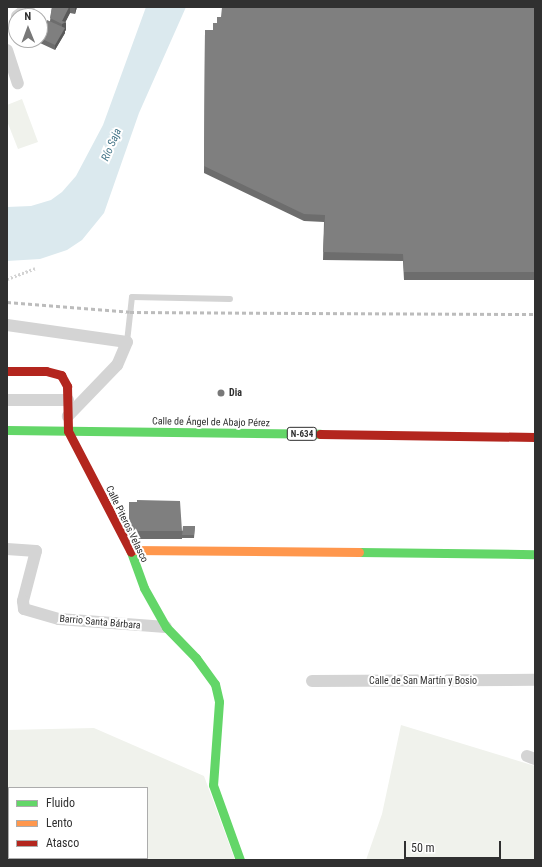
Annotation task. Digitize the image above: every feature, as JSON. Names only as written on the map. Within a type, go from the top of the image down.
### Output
[{"type":"main road","points":[[7,371],[46,370],[61,375],[67,386],[68,431]]},
{"type":"main road","name":"Calle de Ángel de Abajo Pérez","points":[[7,430],[535,436]]},
{"type":"main road","name":"Calle Piteros Velasco","points":[[68,431],[130,550],[144,588],[166,627],[196,658],[216,684],[219,702],[214,785],[240,860]]},
{"type":"main road","points":[[130,550],[535,554]]},
{"type":"street","points":[[7,50],[18,83]]},
{"type":"street","points":[[7,325],[74,332],[127,342],[117,365],[68,416]]},
{"type":"street","points":[[7,400],[68,400]]},
{"type":"street","name":"Barrio Santa Bárbara","points":[[7,549],[36,551],[23,601],[24,609],[59,620],[166,627]]},
{"type":"street","name":"Calle de San Martín y Bosio","points":[[312,681],[535,680]]},
{"type":"lane","points":[[127,342],[132,297],[230,299]]},
{"type":"path","points":[[7,278],[36,268]]},
{"type":"shaded area","points":[[22,99],[38,142],[18,149],[7,121],[7,105]]},
{"type":"shaded area","points":[[401,725],[535,766],[535,860],[366,860],[382,814]]},
{"type":"shaded area","points":[[94,728],[204,776],[235,860],[7,860],[7,730]]},
{"type":"water","name":"Río Saja","points":[[146,7],[186,7],[139,113],[104,213],[82,240],[67,250],[40,259],[7,261],[7,207],[31,206],[51,200],[62,192],[76,176],[103,125]]},
{"type":"building","points":[[52,7],[69,7],[62,21],[66,22],[62,24],[50,18]]},
{"type":"building","points":[[222,7],[535,7],[535,272],[404,272],[403,254],[323,252],[325,215],[304,214],[204,166],[205,30],[213,30],[213,23],[217,23],[217,17],[221,17]]},
{"type":"building","points":[[48,20],[65,28],[55,45],[48,42]]},
{"type":"building","points":[[137,500],[180,501],[182,531],[134,531],[134,527],[129,527],[129,502],[137,502]]},
{"type":"building","points":[[183,526],[195,526],[194,535],[182,535]]},
{"type":"railway","points":[[7,302],[130,312],[535,314]]},
{"type":"traffic: fast","points":[[7,430],[320,434]]},
{"type":"traffic: fast","points":[[131,552],[144,588],[166,627],[196,658],[215,684],[219,702],[213,785],[240,860]]},
{"type":"traffic: fast","points":[[359,552],[535,554]]},
{"type":"traffic: slow","points":[[130,550],[359,552]]},
{"type":"traffic: jam","points":[[7,371],[46,371],[61,375],[67,386],[68,431],[131,552]]},
{"type":"traffic: jam","points":[[320,434],[535,437]]},
{"type":"place","name":"Dia","points":[[221,393]]}]
